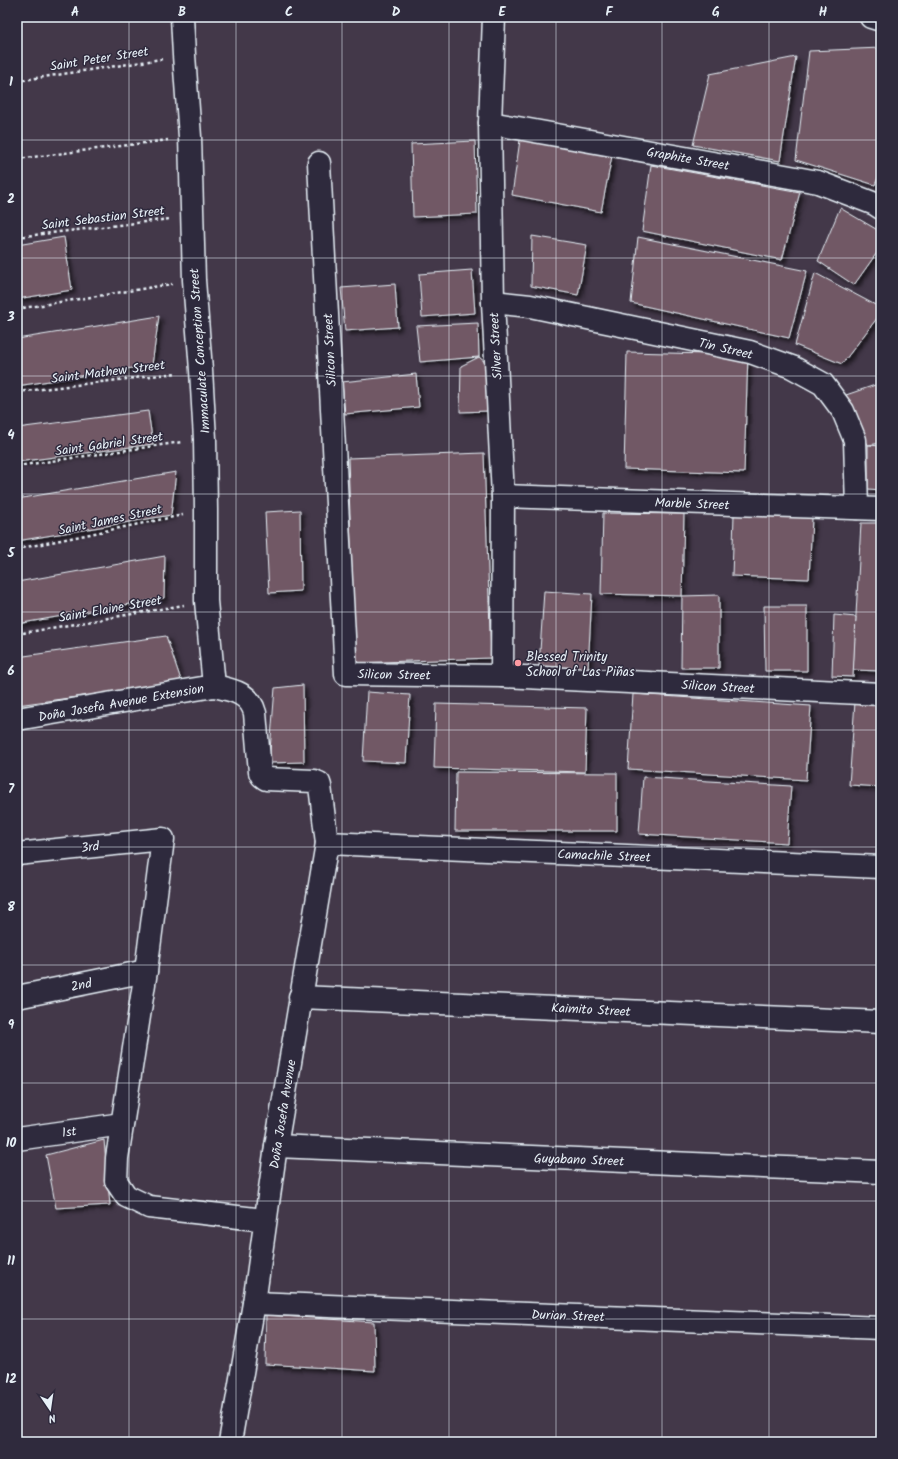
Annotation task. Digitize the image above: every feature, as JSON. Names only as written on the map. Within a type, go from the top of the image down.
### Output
[{"type":"street","name":"Immaculate Conception Street","points":[[182,17],[190,137],[194,280],[205,439],[206,601],[214,686]]},
{"type":"street","name":"Silver Street","points":[[494,17],[490,123],[493,302],[503,496],[502,676]]},
{"type":"street","points":[[871,17],[881,20]]},
{"type":"street","name":"Graphite Street","points":[[490,123],[818,182],[875,204],[881,208]]},
{"type":"street","name":"Silicon Street","points":[[319,163],[346,674],[502,676],[881,694]]},
{"type":"street","name":"Tin Street","points":[[493,302],[530,306],[750,352],[792,367],[823,384],[843,411],[855,440],[857,508]]},
{"type":"street","name":"Marble Street","points":[[503,496],[881,509]]},
{"type":"street","name":"Doña Josefa Avenue Extension","points":[[17,719],[214,686],[241,694],[253,705],[260,772],[262,776],[266,779],[314,780],[319,783],[320,786]]},
{"type":"street","name":"Doña Josefa Avenue","points":[[230,1442],[254,1302],[276,1146],[300,996],[327,843],[320,786]]},
{"type":"street","name":"3rd","points":[[17,854],[163,839],[146,971]]},
{"type":"street","name":"Camachile Street","points":[[327,843],[881,866]]},
{"type":"street","points":[[146,971],[117,1158],[116,1181],[126,1196],[149,1207],[265,1220]]},
{"type":"street","name":"2nd","points":[[17,997],[146,971]]},
{"type":"street","name":"Kaimito Street","points":[[300,996],[881,1022]]},
{"type":"street","name":"1st","points":[[17,1139],[122,1124]]},
{"type":"street","name":"Guyabano Street","points":[[276,1146],[881,1172]]},
{"type":"street","name":"Durian Street","points":[[254,1302],[881,1328]]},
{"type":"path","name":"Saint Peter Street","points":[[17,81],[184,55]]},
{"type":"path","points":[[17,159],[190,137]]},
{"type":"path","name":"Saint Sebastian Street","points":[[17,237],[192,217]]},
{"type":"path","points":[[17,309],[194,280]]},
{"type":"path","name":"Saint Mathew Street","points":[[17,392],[201,370]]},
{"type":"path","name":"Saint Gabriel Street","points":[[17,466],[205,439]]},
{"type":"path","name":"Saint James Street","points":[[17,549],[206,510]]},
{"type":"path","name":"Saint Elaine Street","points":[[17,634],[206,601]]},
{"type":"building","points":[[881,48],[881,170],[875,185],[796,160],[809,51]]},
{"type":"building","points":[[796,57],[780,161],[693,145],[710,74]]},
{"type":"building","points":[[520,140],[612,156],[601,212],[512,195]]},
{"type":"building","points":[[475,141],[477,214],[413,217],[411,144]]},
{"type":"building","points":[[651,165],[800,192],[782,260],[642,231]]},
{"type":"building","points":[[840,208],[881,232],[881,247],[854,285],[818,261]]},
{"type":"building","points":[[532,236],[587,245],[578,295],[531,286]]},
{"type":"building","points":[[64,237],[72,290],[17,299],[17,245]]},
{"type":"building","points":[[638,237],[807,271],[789,338],[631,303]]},
{"type":"building","points":[[472,270],[475,313],[422,317],[419,274]]},
{"type":"building","points":[[815,273],[881,308],[881,313],[842,364],[795,345]]},
{"type":"building","points":[[395,284],[398,327],[345,331],[341,288]]},
{"type":"building","points":[[159,316],[152,365],[17,386],[17,339]]},
{"type":"building","points":[[478,323],[479,357],[420,362],[416,326]]},
{"type":"building","points":[[627,352],[748,355],[744,473],[624,469]]},
{"type":"building","points":[[479,357],[487,364],[489,411],[460,412],[461,366]]},
{"type":"building","points":[[416,374],[419,407],[345,414],[342,382]]},
{"type":"building","points":[[881,383],[881,443],[868,445],[846,395]]},
{"type":"building","points":[[148,411],[153,444],[17,462],[17,428]]},
{"type":"building","points":[[868,445],[881,446],[881,490],[868,489]]},
{"type":"building","points":[[484,453],[491,658],[355,663],[348,458]]},
{"type":"building","points":[[176,472],[171,515],[17,541],[17,499]]},
{"type":"building","points":[[300,510],[301,591],[269,593],[265,512]]},
{"type":"building","points":[[603,513],[684,514],[682,596],[601,594]]},
{"type":"building","points":[[734,515],[812,518],[809,579],[732,576]]},
{"type":"building","points":[[861,523],[881,523],[881,671],[853,670]]},
{"type":"building","points":[[165,556],[164,598],[17,624],[17,582]]},
{"type":"building","points":[[544,591],[592,594],[588,669],[539,666]]},
{"type":"building","points":[[719,595],[719,668],[681,668],[682,596]]},
{"type":"building","points":[[764,606],[807,606],[807,671],[765,671]]},
{"type":"building","points":[[834,615],[856,617],[853,677],[832,676]]},
{"type":"building","points":[[166,636],[182,683],[17,705],[17,657]]},
{"type":"building","points":[[303,685],[304,762],[269,763],[275,688]]},
{"type":"building","points":[[367,692],[410,695],[406,763],[363,761]]},
{"type":"building","points":[[633,694],[811,706],[806,780],[628,769]]},
{"type":"building","points":[[855,702],[881,704],[881,787],[849,785]]},
{"type":"building","points":[[436,704],[587,708],[585,772],[434,768]]},
{"type":"building","points":[[456,772],[617,773],[617,831],[455,831]]},
{"type":"building","points":[[643,777],[791,786],[787,843],[639,834]]},
{"type":"building","points":[[104,1140],[110,1205],[56,1208],[46,1155]]},
{"type":"building","points":[[266,1315],[374,1322],[375,1371],[265,1364]]},
{"type":"place","name":"Blessed Trinity School of Las Piñas","points":[[518,663]]}]
